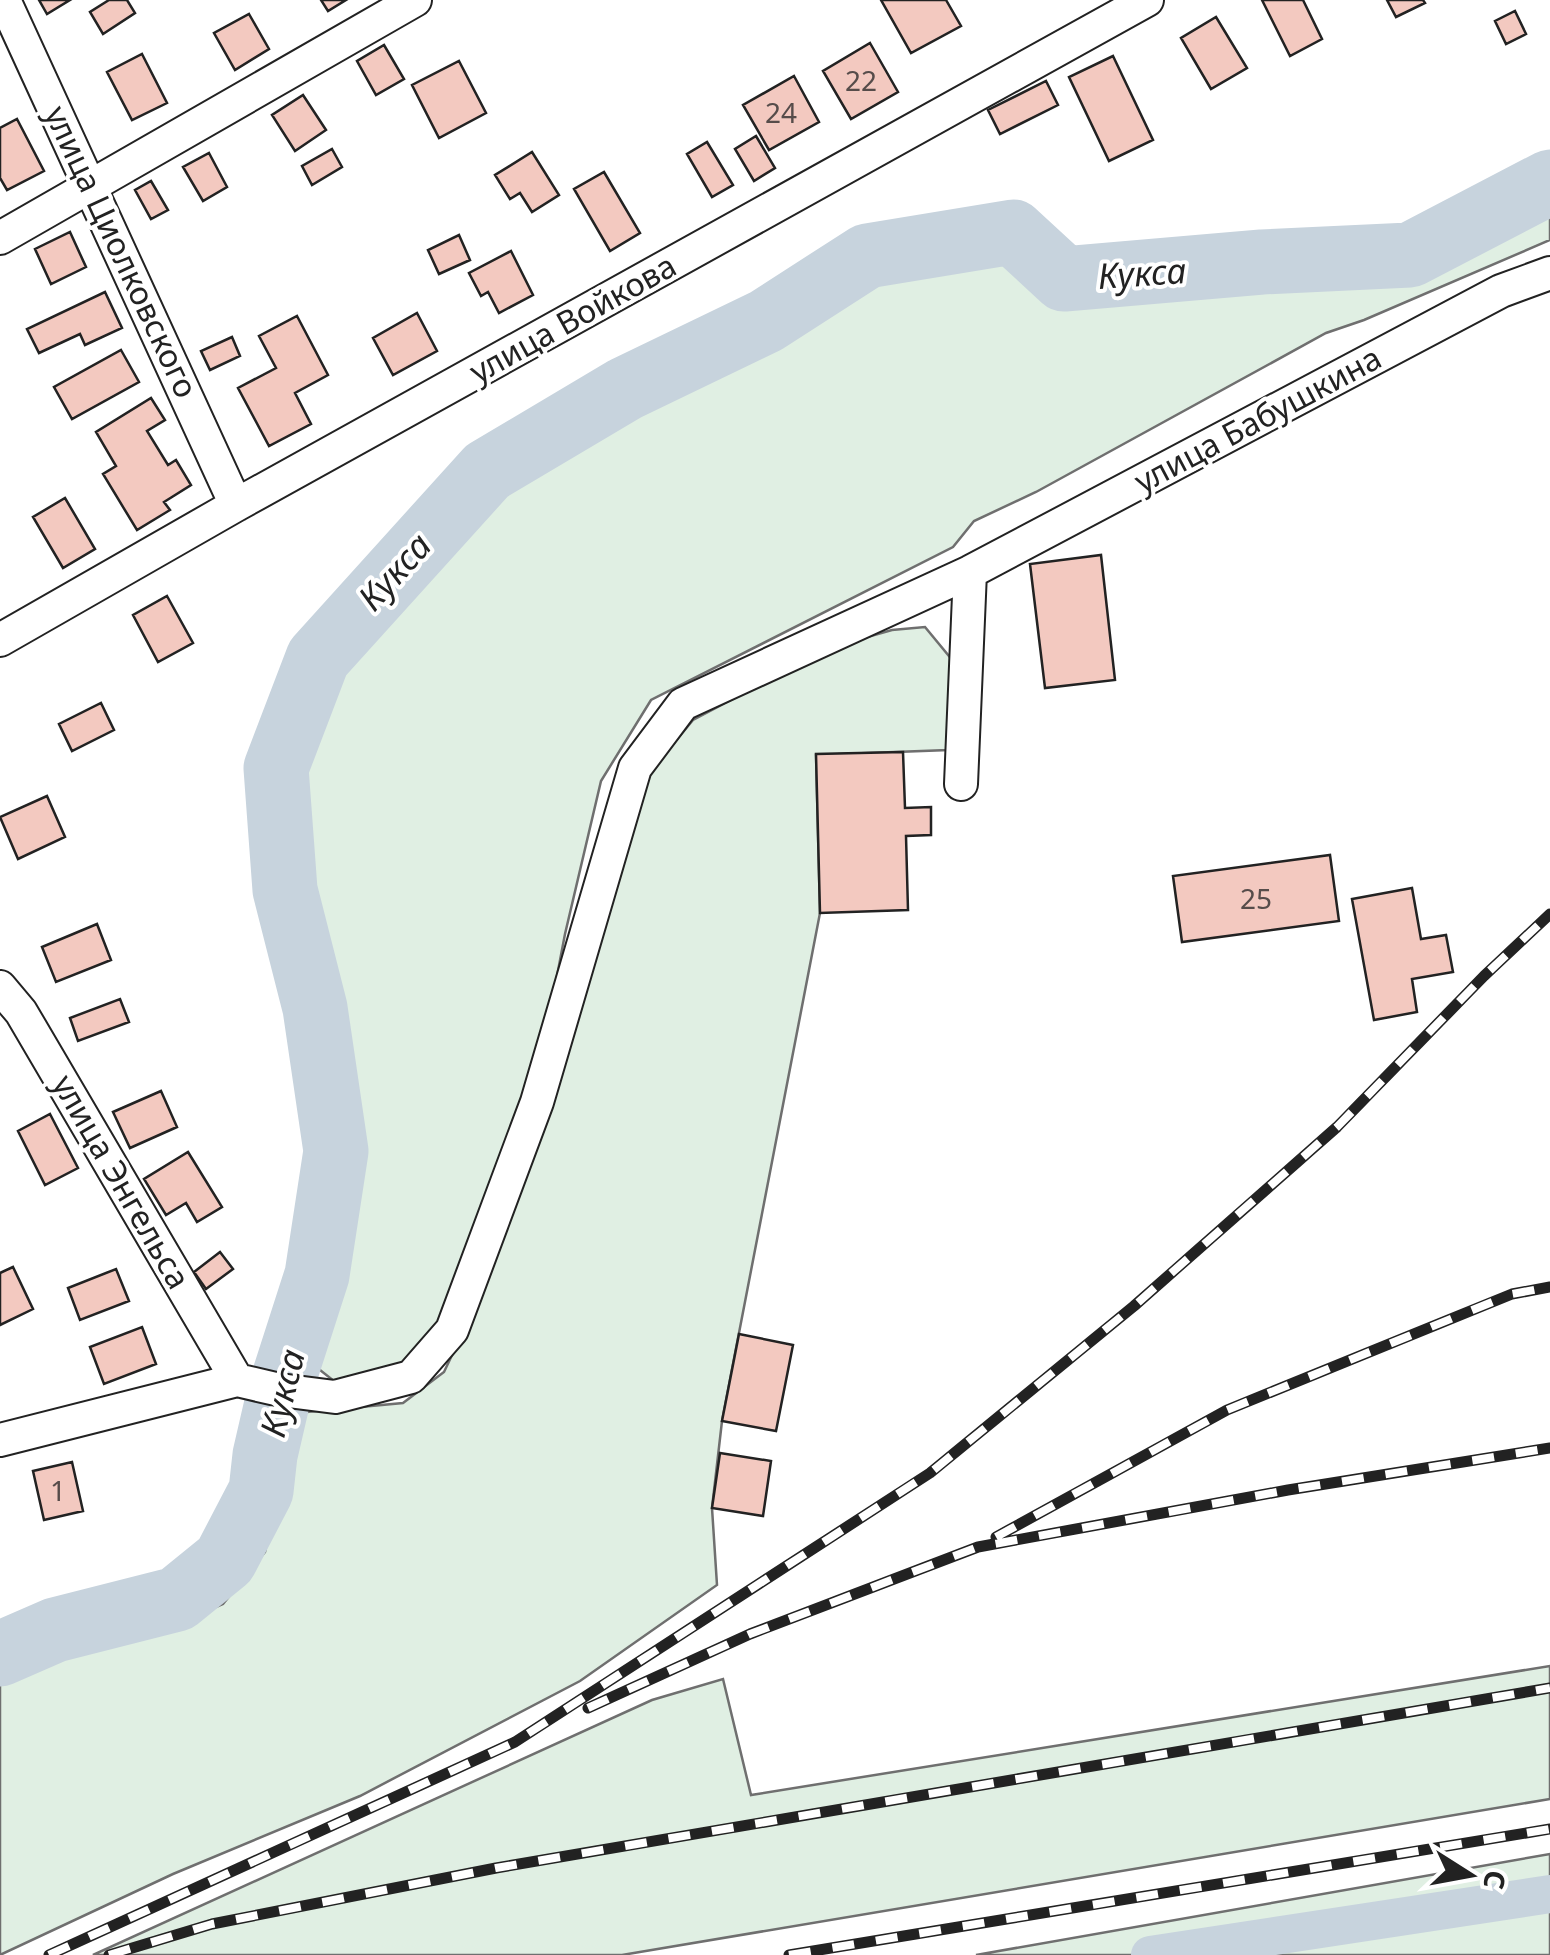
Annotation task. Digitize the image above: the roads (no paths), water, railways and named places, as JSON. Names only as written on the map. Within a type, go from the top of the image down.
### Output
[{"type":"street","name":"улица Циолковского","points":[[4,0],[236,505]]},
{"type":"street","points":[[0,238],[415,0]]},
{"type":"street","name":"улица Войкова","points":[[0,640],[1147,0]]},
{"type":"street","name":"улица Бабушкина","points":[[237,1380],[335,1397],[411,1377],[452,1330],[537,1102],[635,768],[683,704],[970,572],[1502,292],[1550,273]]},
{"type":"street","points":[[961,784],[970,572]]},
{"type":"street","name":"улица Энгельса","points":[[0,987],[21,1012],[237,1380]]},
{"type":"street","points":[[0,1440],[237,1380]]},
{"type":"waterway","name":"Кукса","points":[[0,1654],[55,1630],[177,1599],[225,1560],[261,1491],[280,1390],[317,1275],[336,1151],[315,1008],[285,890],[276,768],[318,658],[487,471],[625,389],[766,321],[867,256],[1013,232],[1064,279],[1262,262],[1410,255],[1550,182]]},
{"type":"waterway","points":[[1150,1955],[1550,1894]]},
{"type":"railway","points":[[49,1955],[515,1742],[930,1473],[1134,1306],[1337,1127],[1550,914]]},
{"type":"railway","points":[[996,1537],[1227,1410],[1512,1294],[1550,1287]]},
{"type":"railway","points":[[588,1708],[750,1634],[978,1547],[1288,1490],[1550,1448]]},
{"type":"railway","points":[[109,1955],[212,1924],[496,1868],[1550,1688]]},
{"type":"railway","points":[[789,1955],[1550,1829]]}]
